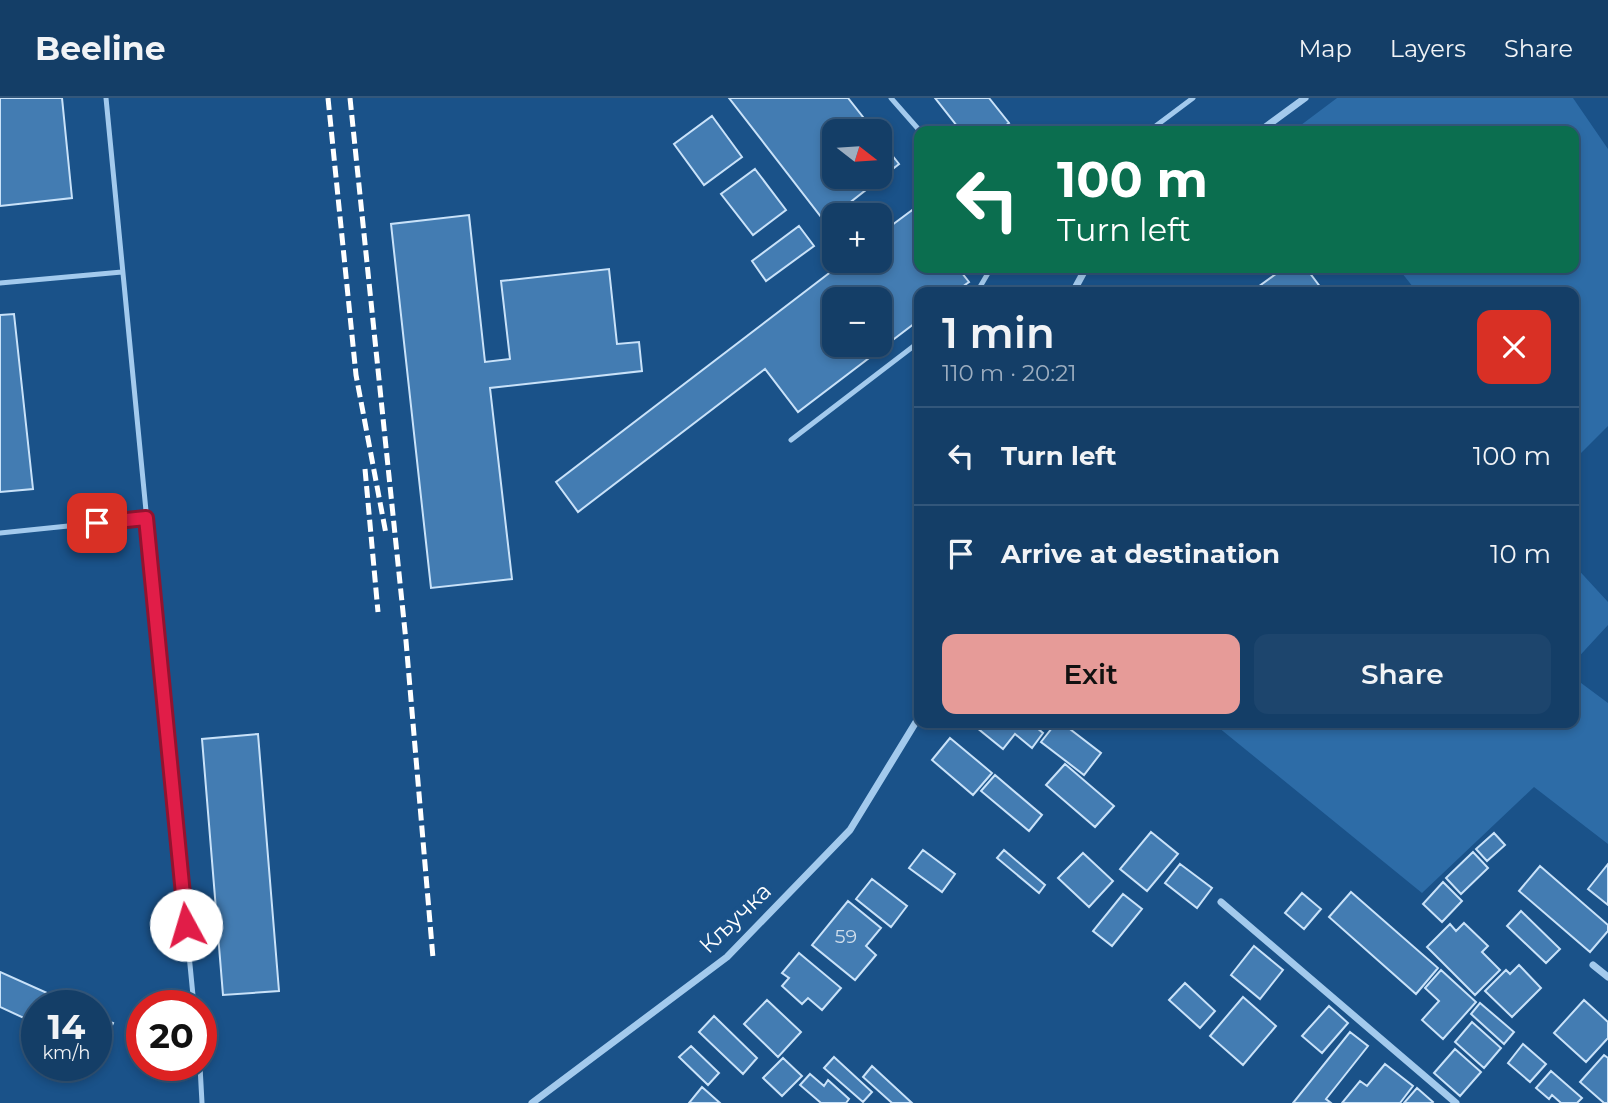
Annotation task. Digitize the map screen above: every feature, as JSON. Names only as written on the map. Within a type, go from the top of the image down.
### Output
[{"type":"street","points":[[1267,126],[1305,98]]},
{"type":"street","name":"Кључка","points":[[532,1103],[727,957],[850,830],[914,725]]},
{"type":"street","points":[[1221,902],[1456,1103]]},
{"type":"street","points":[[1593,965],[1608,977]]},
{"type":"lane","points":[[106,98],[192,990]]},
{"type":"lane","points":[[891,98],[916,126]]},
{"type":"lane","points":[[1156,126],[1193,98]]},
{"type":"lane","points":[[0,283],[122,272]]},
{"type":"lane","points":[[791,440],[914,346]]},
{"type":"lane","points":[[0,533],[146,518]]},
{"type":"lane","points":[[201,1081],[202,1103]]},
{"type":"shaded area","points":[[1337,98],[1573,98],[1608,149],[1608,426],[1579,455],[1579,287],[1413,287],[1402,273],[1579,273],[1579,126],[1300,126]]},
{"type":"shaded area","points":[[1579,571],[1608,602],[1608,625],[1579,656]]},
{"type":"shaded area","points":[[1579,681],[1608,703],[1608,844],[1534,787],[1422,893],[1219,728],[1579,728]]},
{"type":"building","points":[[0,98],[62,98],[72,198],[0,206]]},
{"type":"building","points":[[729,98],[848,98],[865,119],[822,119],[822,189],[867,189],[849,203],[822,203],[822,218]]},
{"type":"building","points":[[935,98],[989,98],[1009,123],[1005,126],[957,126]]},
{"type":"building","points":[[712,116],[742,157],[704,185],[674,144]]},
{"type":"building","points":[[892,155],[899,164],[892,169]]},
{"type":"building","points":[[755,169],[786,210],[753,235],[721,194]]},
{"type":"building","points":[[914,209],[914,273],[962,273],[969,282],[962,287],[914,287],[914,324],[892,341],[892,287],[822,287],[822,357],[870,357],[798,412],[765,369],[578,512],[556,482],[829,273],[892,273],[892,225]]},
{"type":"building","points":[[469,215],[485,362],[510,359],[501,281],[609,269],[617,344],[639,342],[642,371],[490,388],[512,579],[431,588],[391,224]]},
{"type":"building","points":[[799,226],[814,246],[766,281],[752,261]]},
{"type":"building","points":[[1277,273],[1310,273],[1320,287],[1258,287]]},
{"type":"building","points":[[14,314],[33,489],[0,492],[0,315]]},
{"type":"building","points":[[977,728],[1037,728],[1043,733],[1032,748],[1015,734],[1003,749]]},
{"type":"building","points":[[1052,728],[1068,728],[1101,753],[1084,775],[1041,742]]},
{"type":"building","points":[[258,734],[279,991],[223,995],[202,739]]},
{"type":"building","points":[[950,738],[992,773],[973,795],[932,760]]},
{"type":"building","points":[[1065,764],[1114,806],[1095,827],[1046,785]]},
{"type":"building","points":[[995,775],[1042,815],[1029,831],[981,791]]},
{"type":"building","points":[[1151,832],[1178,854],[1147,891],[1120,869]]},
{"type":"building","points":[[1494,833],[1505,845],[1487,861],[1476,849]]},
{"type":"building","points":[[923,850],[955,874],[942,892],[909,868]]},
{"type":"building","points":[[1004,850],[1045,885],[1039,893],[997,858]]},
{"type":"building","points":[[1473,852],[1488,868],[1461,894],[1446,878]]},
{"type":"building","points":[[1083,853],[1113,881],[1089,907],[1058,878]]},
{"type":"building","points":[[1180,864],[1212,888],[1197,908],[1165,883]]},
{"type":"building","points":[[1608,864],[1608,905],[1588,889]]},
{"type":"building","points":[[1540,866],[1608,925],[1608,931],[1590,952],[1519,891]]},
{"type":"building","points":[[872,879],[907,906],[891,927],[856,899]]},
{"type":"building","points":[[1443,882],[1462,901],[1442,922],[1423,904]]},
{"type":"building","points":[[1351,892],[1438,968],[1416,994],[1329,917]]},
{"type":"building","points":[[1302,893],[1321,909],[1304,929],[1285,913]]},
{"type":"building","points":[[1123,894],[1142,909],[1112,946],[1093,931]]},
{"type":"building","points":[[848,901],[881,928],[866,946],[876,955],[855,980],[812,945]]},
{"type":"building","points":[[1521,911],[1560,949],[1546,963],[1507,926]]},
{"type":"building","points":[[1464,923],[1488,946],[1482,952],[1500,970],[1475,995],[1427,947],[1450,924],[1456,931]]},
{"type":"building","points":[[1254,946],[1283,970],[1260,999],[1231,975]]},
{"type":"building","points":[[799,953],[841,988],[822,1010],[808,998],[802,1004],[782,986],[789,978],[782,973]]},
{"type":"building","points":[[1519,965],[1541,988],[1512,1017],[1485,991],[1506,970],[1510,974]]},
{"type":"building","points":[[1441,970],[1476,1002],[1443,1039],[1422,1020],[1439,1001],[1425,988]]},
{"type":"building","points":[[0,972],[40,990],[21,990],[21,1017],[0,1007]]},
{"type":"building","points":[[1185,983],[1215,1011],[1200,1028],[1169,1000]]},
{"type":"building","points":[[1243,997],[1276,1026],[1243,1065],[1210,1036]]},
{"type":"building","points":[[767,1000],[801,1032],[778,1057],[744,1024]]},
{"type":"building","points":[[1584,1000],[1608,1022],[1608,1038],[1586,1062],[1554,1033]]},
{"type":"building","points":[[1480,1003],[1514,1032],[1504,1044],[1471,1014]]},
{"type":"building","points":[[1329,1006],[1348,1023],[1322,1053],[1302,1036]]},
{"type":"building","points":[[714,1016],[757,1058],[743,1074],[699,1032]]},
{"type":"building","points":[[1472,1022],[1501,1048],[1484,1068],[1455,1042]]},
{"type":"building","points":[[1350,1032],[1368,1046],[1326,1099],[1331,1103],[1293,1103]]},
{"type":"building","points":[[1523,1044],[1546,1064],[1530,1082],[1508,1063]]},
{"type":"building","points":[[691,1046],[719,1073],[708,1085],[679,1057]]},
{"type":"building","points":[[1455,1049],[1481,1072],[1460,1096],[1434,1073]]},
{"type":"building","points":[[1604,1055],[1608,1058],[1608,1103],[1604,1103],[1580,1082]]},
{"type":"building","points":[[834,1057],[872,1092],[863,1102],[824,1068]]},
{"type":"building","points":[[783,1058],[802,1076],[782,1096],[763,1078]]},
{"type":"building","points":[[1385,1064],[1413,1086],[1400,1103],[1342,1103],[1360,1081],[1367,1086]]},
{"type":"building","points":[[872,1066],[912,1103],[892,1103],[863,1077]]},
{"type":"building","points":[[1551,1071],[1582,1098],[1577,1103],[1561,1103],[1552,1095],[1549,1099],[1536,1088]]},
{"type":"building","points":[[810,1074],[824,1086],[828,1080],[849,1099],[846,1103],[821,1103],[800,1085]]},
{"type":"building","points":[[702,1087],[720,1103],[689,1103]]},
{"type":"building","points":[[1417,1088],[1433,1102],[1404,1103]]},
{"type":"railway","points":[[328,98],[356,375],[386,534]]},
{"type":"railway","points":[[350,98],[406,641],[433,958]]},
{"type":"railway","points":[[365,469],[378,612]]},
{"type":"route","points":[[97,523],[146,518],[186,925]]}]
